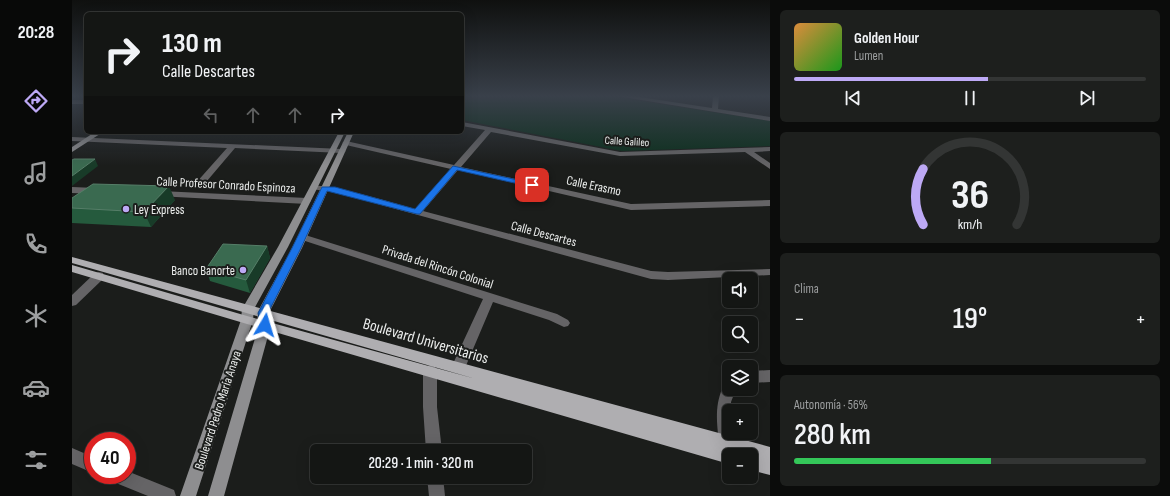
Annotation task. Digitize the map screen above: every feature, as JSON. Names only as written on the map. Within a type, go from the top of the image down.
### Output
[{"type":"main road","name":"Boulevard Universitarios","points":[[72,260],[430,371],[724,448]]},
{"type":"main road","name":"Boulevard Universitarios","points":[[72,268],[248,314]]},
{"type":"main road","name":"Boulevard Universitarios","points":[[264,319],[458,368],[725,448]]},
{"type":"main road","name":"Boulevard Universitarios","points":[[758,453],[770,455]]},
{"type":"main road","points":[[758,464],[770,467]]},
{"type":"street","name":"Calle Galileo","points":[[464,124],[620,154],[770,149]]},
{"type":"street","points":[[417,212],[490,130]]},
{"type":"street","points":[[72,150],[97,134]]},
{"type":"street","name":"Boulevard Pedro María Anaya","points":[[216,496],[264,319],[324,188],[340,148],[342,134]]},
{"type":"street","name":"Boulevard Pedro María Anaya","points":[[188,496],[248,314],[314,187],[350,134]]},
{"type":"street","name":"Calle Erasmo","points":[[72,139],[233,146],[340,148],[456,168],[631,206],[648,207],[770,203]]},
{"type":"street","points":[[198,186],[233,146]]},
{"type":"street","points":[[747,150],[770,166]]},
{"type":"street","name":"Calle Descartes","points":[[314,187],[335,190],[657,276],[770,272]]},
{"type":"street","points":[[72,190],[103,191]]},
{"type":"street","name":"Calle Profesor Conrado Espinoza","points":[[150,194],[307,201]]},
{"type":"street","name":"Privada del Rincón Colonial","points":[[302,236],[553,317],[564,323]]},
{"type":"street","points":[[72,302],[99,276]]},
{"type":"street","points":[[458,368],[490,297]]},
{"type":"street","points":[[430,371],[430,407],[433,444]]},
{"type":"street","points":[[758,377],[770,376]]},
{"type":"street","points":[[725,396],[723,410],[728,448]]},
{"type":"street","points":[[72,456],[84,461]]},
{"type":"street","points":[[136,483],[168,496]]},
{"type":"street","points":[[436,484],[437,496]]},
{"type":"green space","points":[[464,119],[758,119],[770,121],[770,146],[622,151],[464,120]]},
{"type":"building","points":[[95,159],[72,176],[72,160]]},
{"type":"building","points":[[93,184],[169,186],[144,212],[72,208],[72,198]]},
{"type":"building","points":[[223,244],[267,246],[246,280],[206,269]]},
{"type":"place","name":"Ley Express","points":[[126,209]]},
{"type":"place","name":"Banco Banorte","points":[[243,270]]},
{"type":"route","points":[[265,325],[263,313],[297,248],[324,188],[417,212],[456,168],[532,185]]}]
